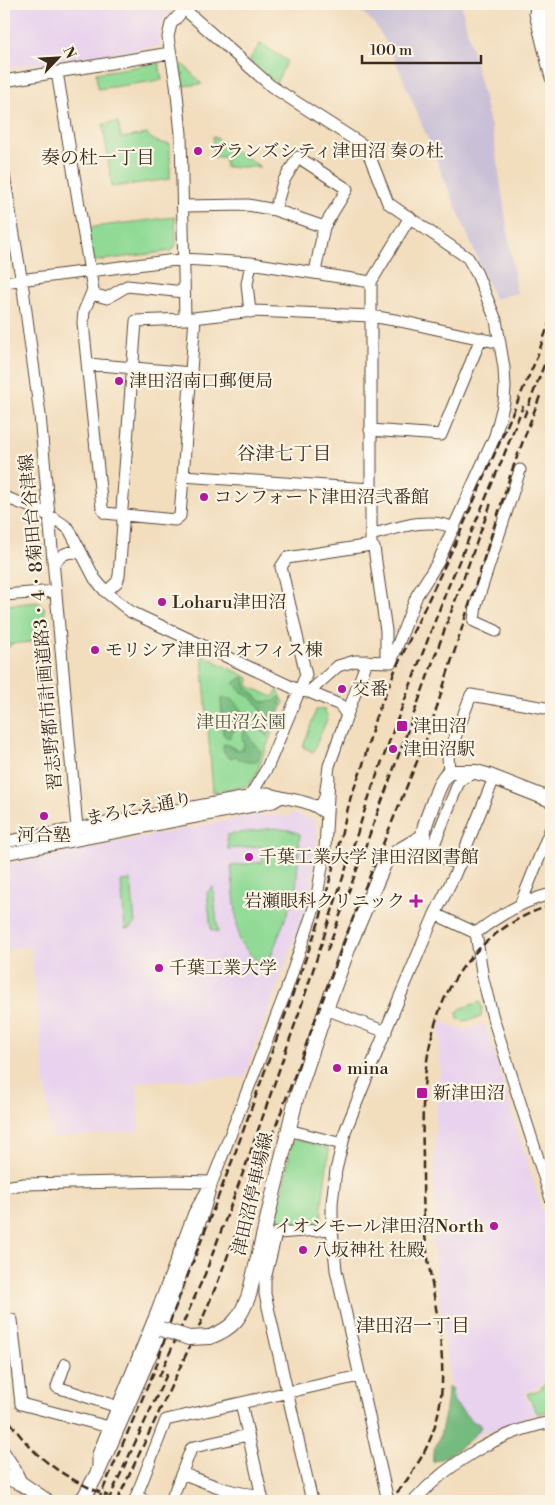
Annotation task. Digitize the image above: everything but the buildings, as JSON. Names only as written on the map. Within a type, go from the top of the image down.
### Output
[{"type":"main road","points":[[542,4],[551,40]]},
{"type":"main road","points":[[459,863],[438,855],[429,848],[422,837],[425,822],[442,782],[449,772],[476,772],[551,800]]},
{"type":"main road","name":"津田沼停車場線","points":[[161,1329],[178,1336],[200,1339],[210,1337],[228,1328],[243,1311],[249,1295],[288,1130],[326,1009],[349,946],[382,867],[398,851],[422,837]]},
{"type":"main road","points":[[80,1501],[85,1496],[98,1472],[161,1329]]},
{"type":"main road","points":[[4,1476],[22,1484],[47,1501]]},
{"type":"street","points":[[536,4],[535,14],[551,78]]},
{"type":"street","points":[[549,4],[551,8]]},
{"type":"street","points":[[57,72],[92,294],[84,311],[84,323],[102,508],[105,513],[174,520],[180,516],[191,373],[190,318],[184,292],[179,112],[168,29],[184,6],[272,86],[366,147],[388,203],[468,258],[487,296],[496,320],[500,343],[506,387],[504,402],[495,436],[454,528],[438,562],[417,596],[391,662],[355,661],[338,666],[305,691]]},
{"type":"street","points":[[4,81],[170,53]]},
{"type":"street","points":[[276,210],[283,182],[298,158],[347,189],[324,227],[315,272]]},
{"type":"street","name":"習志野都市計画道路3・4・8菊田台谷津線","points":[[4,175],[35,376],[50,517],[78,833]]},
{"type":"street","points":[[183,206],[248,205],[276,210],[324,227]]},
{"type":"street","points":[[386,662],[386,631],[374,548],[371,540],[371,282],[410,217]]},
{"type":"street","points":[[4,282],[183,258],[251,263],[371,282]]},
{"type":"street","points":[[250,312],[247,284],[251,263]]},
{"type":"street","points":[[92,294],[107,298],[128,286],[184,292]]},
{"type":"street","points":[[106,592],[117,582],[120,576],[122,515],[136,321],[250,312],[371,316],[500,343]]},
{"type":"street","points":[[370,430],[440,434],[481,338]]},
{"type":"street","points":[[88,364],[191,373]]},
{"type":"street","points":[[496,631],[474,621],[476,605],[520,470]]},
{"type":"street","points":[[183,476],[370,488]]},
{"type":"street","points":[[4,497],[39,510],[69,529],[95,579],[106,592],[131,612],[145,620],[340,705],[347,715]]},
{"type":"street","points":[[250,796],[267,768],[305,691],[306,675],[281,567],[287,558],[371,540],[404,527],[432,523],[447,524],[454,528]]},
{"type":"street","points":[[54,564],[65,553],[72,551],[82,554]]},
{"type":"street","points":[[4,595],[56,591]]},
{"type":"street","points":[[161,1329],[203,1214],[212,1182],[286,991],[316,902],[325,849],[329,766],[367,661]]},
{"type":"street","points":[[449,772],[448,756],[471,695],[551,709]]},
{"type":"street","points":[[267,768],[266,779],[268,784],[271,790],[280,798]]},
{"type":"street","points":[[438,855],[435,842],[458,784],[463,778],[476,772]]},
{"type":"street","points":[[316,806],[322,804],[326,797],[329,778]]},
{"type":"street","points":[[388,1501],[336,1270],[332,1229],[332,1203],[336,1170],[346,1129],[435,914],[459,863],[494,778]]},
{"type":"street","name":"まろにえ通り","points":[[4,854],[78,833],[203,805],[268,793],[280,798],[316,806]]},
{"type":"street","name":"まろにえ通り","points":[[4,842],[78,833],[258,805],[280,798]]},
{"type":"street","points":[[316,806],[328,815]]},
{"type":"street","points":[[521,903],[551,828]]},
{"type":"street","points":[[476,933],[521,903],[551,894]]},
{"type":"street","points":[[435,914],[476,933]]},
{"type":"street","points":[[476,933],[482,979],[551,1199]]},
{"type":"street","points":[[326,1009],[386,1032]]},
{"type":"street","points":[[288,1130],[342,1144]]},
{"type":"street","points":[[4,1187],[24,1184],[163,1181],[212,1182]]},
{"type":"street","points":[[98,1472],[98,1454],[157,1311],[194,1213],[212,1182]]},
{"type":"street","points":[[312,1501],[265,1294],[266,1279],[276,1234],[280,1232],[332,1229]]},
{"type":"street","points":[[12,1320],[21,1404],[109,1427]]},
{"type":"street","points":[[64,1364],[57,1387],[118,1406]]},
{"type":"street","points":[[148,1501],[136,1497],[166,1420],[359,1376]]},
{"type":"street","points":[[182,1473],[224,1490],[262,1498],[241,1403]]},
{"type":"street","points":[[414,1501],[441,1476],[474,1452],[514,1431],[551,1422]]},
{"type":"street","points":[[171,1501],[191,1449],[248,1435]]},
{"type":"street","points":[[4,1452],[22,1484]]},
{"type":"shaded area","points":[[4,4],[174,4],[160,26],[160,46],[6,68],[4,67]]},
{"type":"shaded area","points":[[354,4],[461,4],[494,140],[517,293],[494,299],[391,50],[373,22]]},
{"type":"shaded area","name":"千葉工業大学","points":[[291,813],[313,820],[318,832],[310,897],[244,1077],[137,1082],[139,1131],[51,1138],[31,946],[5,950],[4,952],[4,865],[261,814],[262,816],[276,815],[289,818]]},
{"type":"shaded area","name":"イオンモール津田沼North","points":[[441,1020],[453,1027],[465,1030],[485,1024],[551,1239],[551,1376],[537,1388],[525,1393],[528,1402],[537,1414],[482,1433],[453,1449],[452,1395],[432,1240],[438,1234],[434,1184],[437,1088],[441,1068],[439,1052]]},
{"type":"green space","points":[[261,43],[287,61],[276,83],[249,60]]},
{"type":"green space","points":[[159,63],[162,80],[98,89],[96,73]]},
{"type":"green space","points":[[183,64],[202,84],[182,86],[180,70]]},
{"type":"green space","points":[[118,122],[121,138],[147,134],[157,142],[170,144],[170,179],[112,187],[103,124]]},
{"type":"green space","points":[[213,136],[261,167],[225,167],[225,157],[214,157]]},
{"type":"green space","points":[[175,217],[176,245],[171,251],[96,261],[90,255],[85,228]]},
{"type":"green space","points":[[39,602],[44,607],[47,637],[32,638],[32,642],[10,644],[10,647],[4,647],[4,605]]},
{"type":"green space","name":"津田沼公園","points":[[202,655],[249,678],[248,686],[273,697],[278,690],[284,702],[254,779],[246,786],[213,792]]},
{"type":"green space","points":[[241,678],[245,678],[246,687],[262,702],[275,701],[278,697],[281,698],[279,709],[267,737],[260,728],[258,715],[261,714],[258,704],[234,683]]},
{"type":"green space","points":[[221,698],[234,701],[242,711],[245,719],[239,723],[230,737],[226,737],[223,734]]},
{"type":"green space","points":[[323,708],[328,717],[313,752],[303,747],[316,710]]},
{"type":"green space","points":[[246,728],[250,739],[261,751],[257,762],[243,761],[236,756],[230,758],[224,751],[223,745],[226,744],[237,750],[243,749],[242,737]]},
{"type":"green space","points":[[274,828],[300,834],[296,891],[265,971],[239,941],[231,866],[263,862],[261,846],[228,849],[227,835]]},
{"type":"green space","points":[[131,880],[135,923],[130,928],[125,929],[121,881]]},
{"type":"green space","points":[[213,887],[218,932],[211,928],[207,893]]},
{"type":"green space","points":[[480,1002],[482,1007],[481,1017],[464,1021],[458,1019],[457,1012],[462,1008]]},
{"type":"green space","points":[[296,1140],[329,1150],[322,1204],[322,1227],[275,1229],[292,1142]]},
{"type":"green space","points":[[551,1377],[551,1410],[538,1414],[527,1394],[539,1390]]},
{"type":"green space","points":[[448,1387],[451,1388],[454,1402],[472,1421],[481,1427],[459,1448],[433,1462],[434,1451],[446,1411]]},
{"type":"railway","points":[[98,1501],[156,1367],[172,1316],[234,1156],[320,919],[351,796],[362,768],[375,719],[396,668],[455,544],[535,362],[551,318]]},
{"type":"railway","points":[[524,417],[551,347]]},
{"type":"railway","points":[[117,1501],[199,1327],[219,1279],[359,902],[428,735],[511,473],[540,396]]},
{"type":"railway","points":[[159,1377],[205,1274],[247,1162],[301,1007],[370,794],[396,723],[446,592],[523,406]]},
{"type":"railway","points":[[327,951],[491,503]]},
{"type":"railway","points":[[388,1501],[410,1476],[430,1438],[439,1410],[442,1382],[438,1324],[425,1235],[423,1207],[423,1098],[431,1038],[440,1010],[452,984],[469,959],[505,927],[528,914],[551,906]]},
{"type":"railway","points":[[108,1501],[168,1372]]},
{"type":"railway","points":[[4,1412],[25,1441],[48,1463],[76,1481],[108,1496]]},
{"type":"place","name":"ブランズシティ津田沼 奏の杜","points":[[198,151]]},
{"type":"place","name":"津田沼南口郵便局","points":[[119,381]]},
{"type":"place","name":"コンフォート津田沼弐番館","points":[[204,497]]},
{"type":"place","name":"Loharu津田沼","points":[[162,602]]},
{"type":"place","name":"モリシア津田沼 オフィス棟","points":[[95,650]]},
{"type":"place","name":"交番","points":[[342,689]]},
{"type":"place","name":"津田沼","points":[[402,726]]},
{"type":"place","name":"津田沼駅","points":[[393,749]]},
{"type":"place","name":"河合塾","points":[[44,816]]},
{"type":"place","name":"千葉工業大学 津田沼図書館","points":[[249,857]]},
{"type":"place","name":"岩瀬眼科クリニック","points":[[416,901]]},
{"type":"place","name":"千葉工業大学","points":[[159,968]]},
{"type":"place","name":"mina","points":[[337,1068]]},
{"type":"place","name":"新津田沼","points":[[422,1093]]},
{"type":"place","name":"イオンモール津田沼North","points":[[494,1226]]},
{"type":"place","name":"八坂神社 社殿","points":[[303,1250]]},
{"type":"district","name":"奏の杜一丁目","points":[[98,158]]},
{"type":"district","name":"谷津七丁目","points":[[284,454]]},
{"type":"district","name":"津田沼一丁目","points":[[413,1326]]}]
